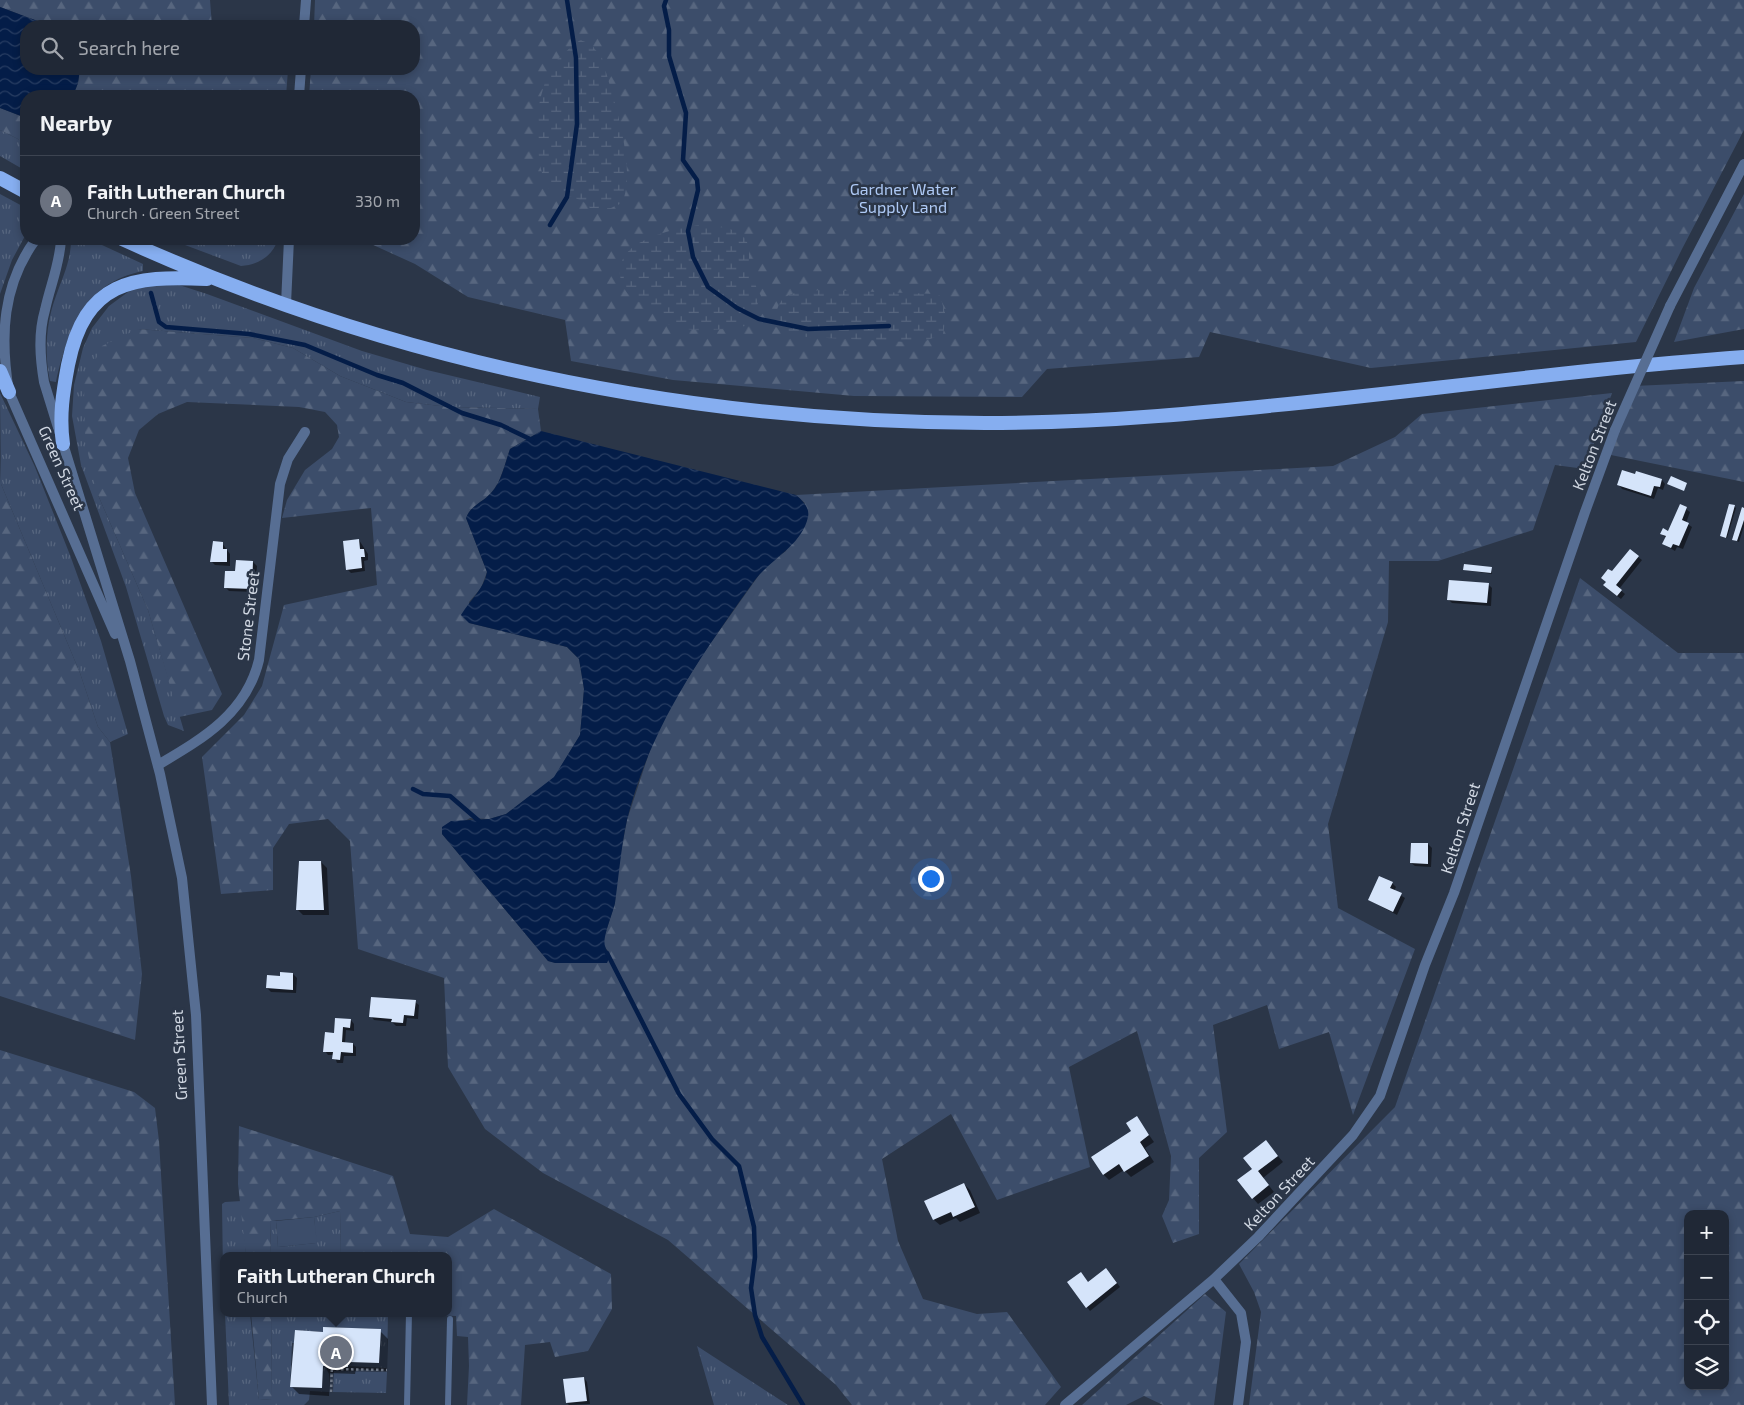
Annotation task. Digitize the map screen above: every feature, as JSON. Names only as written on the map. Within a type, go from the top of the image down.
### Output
[{"type":"highway","points":[[0,178],[20,189]]},
{"type":"highway","points":[[136,245],[219,280],[286,304],[435,350],[568,382],[661,399],[759,412],[903,422],[1033,422],[1157,416],[1744,357]]},
{"type":"highway","points":[[63,444],[61,404],[69,359],[80,327],[98,300],[110,291],[138,280],[173,278],[219,280]]},
{"type":"highway","points":[[0,371],[9,392]]},
{"type":"street","points":[[304,20],[306,0]]},
{"type":"street","points":[[299,90],[301,75]]},
{"type":"street","name":"Kelton Street","points":[[1065,1405],[1214,1279],[1258,1237],[1354,1136],[1384,1087],[1425,965],[1454,893],[1615,430],[1670,306],[1744,164]]},
{"type":"street","name":"Green Street","points":[[32,245],[18,266],[4,312],[1,352],[9,392],[108,618],[143,709]]},
{"type":"street","name":"Green Street","points":[[61,245],[57,268],[43,318],[40,348],[46,394],[63,444],[143,709],[176,844],[188,924],[196,1015],[212,1405]]},
{"type":"street","points":[[286,304],[289,245]]},
{"type":"street","name":"Stone Street","points":[[158,765],[198,742],[220,725],[239,704],[252,683],[259,660],[280,484],[288,459],[305,432]]},
{"type":"street","points":[[1214,1279],[1242,1313],[1246,1342],[1238,1405]]},
{"type":"lane","points":[[407,1405],[409,1317]]},
{"type":"lane","points":[[448,1405],[450,1320]]},
{"type":"path","points":[[327,1366],[331,1368],[387,1370]]},
{"type":"path","points":[[331,1368],[331,1392]]},
{"type":"green space","points":[[0,0],[210,0],[212,20],[35,20],[0,7]]},
{"type":"green space","name":"Gardner Water Supply Land","points":[[315,0],[1744,0],[1744,130],[1636,342],[1371,368],[1210,332],[1199,357],[1047,369],[1022,397],[854,396],[673,380],[571,361],[565,320],[468,297],[415,264],[373,245],[420,245],[420,90],[309,90],[311,75],[420,75],[420,20],[314,20]]},
{"type":"green space","points":[[580,40],[591,44],[602,58],[622,131],[627,171],[626,188],[622,203],[611,208],[591,209],[583,201],[547,188],[539,158],[537,125],[542,93],[547,78],[554,64]]},
{"type":"green space","points":[[79,75],[288,75],[286,90],[75,90]]},
{"type":"green space","points":[[0,108],[20,116],[20,140],[0,130]]},
{"type":"green space","points":[[0,130],[20,140],[20,168],[0,156]]},
{"type":"green space","points":[[0,194],[20,205],[20,245],[12,260],[0,294]]},
{"type":"green space","points":[[1744,194],[1744,329],[1674,342],[1694,288]]},
{"type":"green space","points":[[700,225],[728,228],[743,235],[749,246],[749,273],[761,296],[745,326],[715,330],[696,330],[667,324],[660,311],[632,298],[622,284],[620,275],[621,263],[627,253],[637,245],[663,233]]},
{"type":"green space","points":[[71,245],[102,245],[143,264],[143,271],[123,277],[106,286],[93,297],[82,311],[66,344],[56,382],[50,381],[48,371],[48,327]]},
{"type":"green space","points":[[185,245],[276,245],[269,255],[259,262],[241,266]]},
{"type":"green space","points":[[155,283],[176,284],[207,294],[362,351],[427,370],[540,397],[538,409],[449,407],[406,402],[340,376],[293,348],[253,338],[138,329],[98,495],[148,610],[184,731],[168,725],[164,716],[126,587],[81,465],[72,416],[74,385],[83,348],[92,328],[109,306],[128,292]]},
{"type":"green space","points":[[821,290],[937,294],[940,296],[946,316],[943,334],[925,341],[907,342],[807,337],[783,333],[775,326],[778,306],[787,296],[794,293]]},
{"type":"green space","points":[[138,329],[253,338],[293,348],[340,376],[406,402],[449,407],[538,409],[541,431],[510,449],[494,489],[471,510],[466,518],[487,572],[481,588],[469,602],[469,623],[567,647],[579,659],[584,689],[580,735],[554,778],[506,814],[489,819],[470,818],[442,834],[548,961],[556,963],[607,962],[608,951],[604,946],[604,938],[615,903],[618,868],[627,820],[653,741],[676,697],[705,651],[764,568],[786,551],[805,503],[796,495],[1333,466],[1395,437],[1422,414],[1612,393],[1585,469],[1555,465],[1533,530],[1438,561],[1389,561],[1388,622],[1328,824],[1338,908],[1415,949],[1353,1115],[1329,1032],[1279,1049],[1267,1005],[1213,1025],[1227,1132],[1199,1158],[1199,1234],[1173,1243],[1162,1216],[1169,1200],[1171,1156],[1137,1031],[1069,1067],[1090,1167],[997,1200],[951,1114],[882,1159],[898,1241],[923,1299],[977,1314],[1007,1312],[1061,1387],[1045,1405],[852,1405],[836,1385],[668,1240],[543,1173],[485,1129],[448,1067],[444,978],[358,949],[350,841],[328,819],[289,824],[273,848],[273,890],[221,894],[202,757],[244,715],[262,686],[284,605],[377,585],[371,508],[282,518],[287,500],[305,470],[332,449],[339,437],[337,425],[325,412],[299,407],[187,402],[158,414],[139,430],[128,458],[135,493],[222,694],[212,710],[179,717],[148,610],[98,495],[85,441],[84,384],[102,346]]},
{"type":"green space","points":[[1744,381],[1744,482],[1606,454],[1634,386]]},
{"type":"green space","points":[[0,393],[35,467],[70,555],[101,641],[128,734],[110,742],[98,727],[80,673],[1,484]]},
{"type":"green space","points":[[0,457],[1,484],[80,673],[98,727],[110,742],[131,876],[142,974],[135,1040],[0,996]]},
{"type":"green space","points":[[1580,578],[1678,653],[1744,653],[1744,1405],[1249,1405],[1261,1312],[1254,1292],[1239,1264],[1395,1107]]},
{"type":"green space","points":[[0,1050],[134,1092],[155,1108],[159,1141],[175,1405],[0,1405]]},
{"type":"green space","points":[[239,1126],[393,1176],[410,1234],[448,1237],[494,1209],[611,1274],[612,1309],[588,1351],[555,1357],[550,1342],[525,1345],[521,1405],[467,1405],[468,1337],[457,1336],[456,1316],[452,1316],[452,1252],[341,1252],[340,1211],[314,1217],[270,1221],[271,1252],[246,1252],[238,1184]]},
{"type":"green space","points":[[242,1201],[246,1252],[223,1252],[222,1204],[225,1202]]},
{"type":"green space","points":[[340,1211],[341,1252],[271,1252],[270,1220],[276,1221],[278,1247],[316,1243],[314,1217]]},
{"type":"green space","points":[[314,1217],[317,1243],[278,1247],[276,1221]]},
{"type":"green space","points":[[1205,1294],[1226,1312],[1214,1405],[1163,1405],[1144,1396],[1126,1405],[1082,1405]]},
{"type":"green space","points":[[225,1317],[250,1317],[259,1400],[272,1399],[271,1317],[388,1317],[387,1368],[348,1366],[348,1362],[379,1363],[380,1329],[323,1327],[323,1332],[295,1330],[294,1343],[292,1343],[290,1387],[321,1388],[323,1366],[325,1366],[329,1374],[329,1392],[310,1391],[309,1400],[304,1405],[229,1405]]},
{"type":"green space","points":[[251,1317],[271,1317],[272,1399],[259,1400]]},
{"type":"green space","points":[[697,1346],[788,1405],[714,1405]]},
{"type":"green space","points":[[334,1371],[387,1372],[386,1393],[333,1392]]},
{"type":"water","points":[[0,7],[35,20],[20,20],[20,75],[79,75],[75,90],[20,90],[20,116],[0,108]]},
{"type":"water","points":[[541,431],[796,495],[808,511],[805,527],[799,536],[755,580],[696,665],[663,723],[649,754],[627,820],[615,903],[604,942],[610,956],[607,963],[555,963],[548,961],[442,834],[442,827],[451,821],[489,819],[506,814],[554,777],[580,735],[584,689],[579,659],[567,647],[469,623],[461,615],[480,589],[487,572],[466,518],[471,510],[494,489],[510,449]]},
{"type":"building","points":[[1622,470],[1635,474],[1636,471],[1662,479],[1660,487],[1654,486],[1651,496],[1617,485]]},
{"type":"building","points":[[1671,476],[1687,483],[1684,491],[1667,484]]},
{"type":"building","points":[[1680,504],[1687,507],[1682,520],[1689,523],[1679,546],[1673,544],[1671,548],[1662,544],[1666,536],[1660,534],[1663,528],[1668,531]]},
{"type":"building","points":[[1729,504],[1735,505],[1726,538],[1720,536]]},
{"type":"building","points":[[1742,507],[1744,508],[1744,520],[1737,541],[1732,540]]},
{"type":"building","points":[[359,539],[360,549],[364,549],[365,557],[361,557],[362,568],[346,570],[343,541]]},
{"type":"building","points":[[213,541],[223,542],[223,549],[227,549],[227,562],[210,562]]},
{"type":"building","points":[[1630,549],[1639,556],[1616,585],[1622,590],[1617,596],[1603,585],[1606,582],[1601,578],[1608,569],[1612,571]]},
{"type":"building","points":[[236,560],[253,561],[252,589],[224,588],[225,571],[235,571]]},
{"type":"building","points":[[1464,564],[1492,567],[1491,573],[1463,570]]},
{"type":"building","points":[[1449,580],[1489,583],[1487,603],[1447,600]]},
{"type":"building","points":[[1411,843],[1428,843],[1428,864],[1410,863]]},
{"type":"building","points":[[299,861],[321,861],[324,910],[296,910]]},
{"type":"building","points":[[1379,876],[1393,882],[1390,888],[1402,893],[1393,912],[1368,900]]},
{"type":"building","points":[[280,972],[293,973],[293,990],[266,988],[267,975],[280,976]]},
{"type":"building","points":[[371,997],[416,1000],[414,1016],[404,1015],[403,1023],[391,1022],[392,1019],[369,1017]]},
{"type":"building","points":[[335,1018],[351,1019],[350,1028],[343,1027],[342,1042],[353,1043],[353,1053],[341,1052],[340,1060],[332,1059],[333,1052],[323,1052],[325,1032],[334,1033]]},
{"type":"building","points":[[1137,1116],[1149,1135],[1140,1142],[1149,1156],[1124,1172],[1119,1164],[1103,1175],[1091,1157],[1131,1131],[1126,1123]]},
{"type":"building","points":[[1266,1140],[1278,1156],[1258,1171],[1269,1185],[1252,1199],[1237,1180],[1252,1169],[1243,1158]]},
{"type":"building","points":[[964,1183],[975,1207],[953,1217],[951,1212],[933,1220],[924,1201]]},
{"type":"building","points":[[1106,1268],[1117,1283],[1086,1308],[1067,1282],[1081,1272],[1088,1282]]},
{"type":"building","points":[[323,1327],[381,1329],[379,1363],[348,1362],[348,1367],[323,1366],[322,1388],[290,1387],[295,1330],[323,1332]]},
{"type":"building","points":[[584,1377],[587,1401],[566,1403],[563,1379]]},
{"type":"waterway","points":[[550,225],[567,197],[577,124],[576,58],[567,0]]},
{"type":"waterway","points":[[666,0],[664,6],[669,30],[669,56],[686,113],[683,160],[697,180],[698,190],[688,231],[693,257],[708,287],[737,308],[759,319],[808,329],[889,326]]},
{"type":"waterway","points":[[151,293],[159,322],[166,327],[249,334],[305,345],[377,375],[403,383],[462,413],[501,425],[532,440]]},
{"type":"waterway","points":[[413,789],[423,794],[450,796],[479,821]]},
{"type":"waterway","points":[[607,953],[679,1094],[712,1139],[739,1166],[754,1227],[755,1257],[751,1288],[755,1315],[762,1337],[803,1405]]},
{"type":"place","name":"Faith Lutheran Church","points":[[336,1352]]}]
